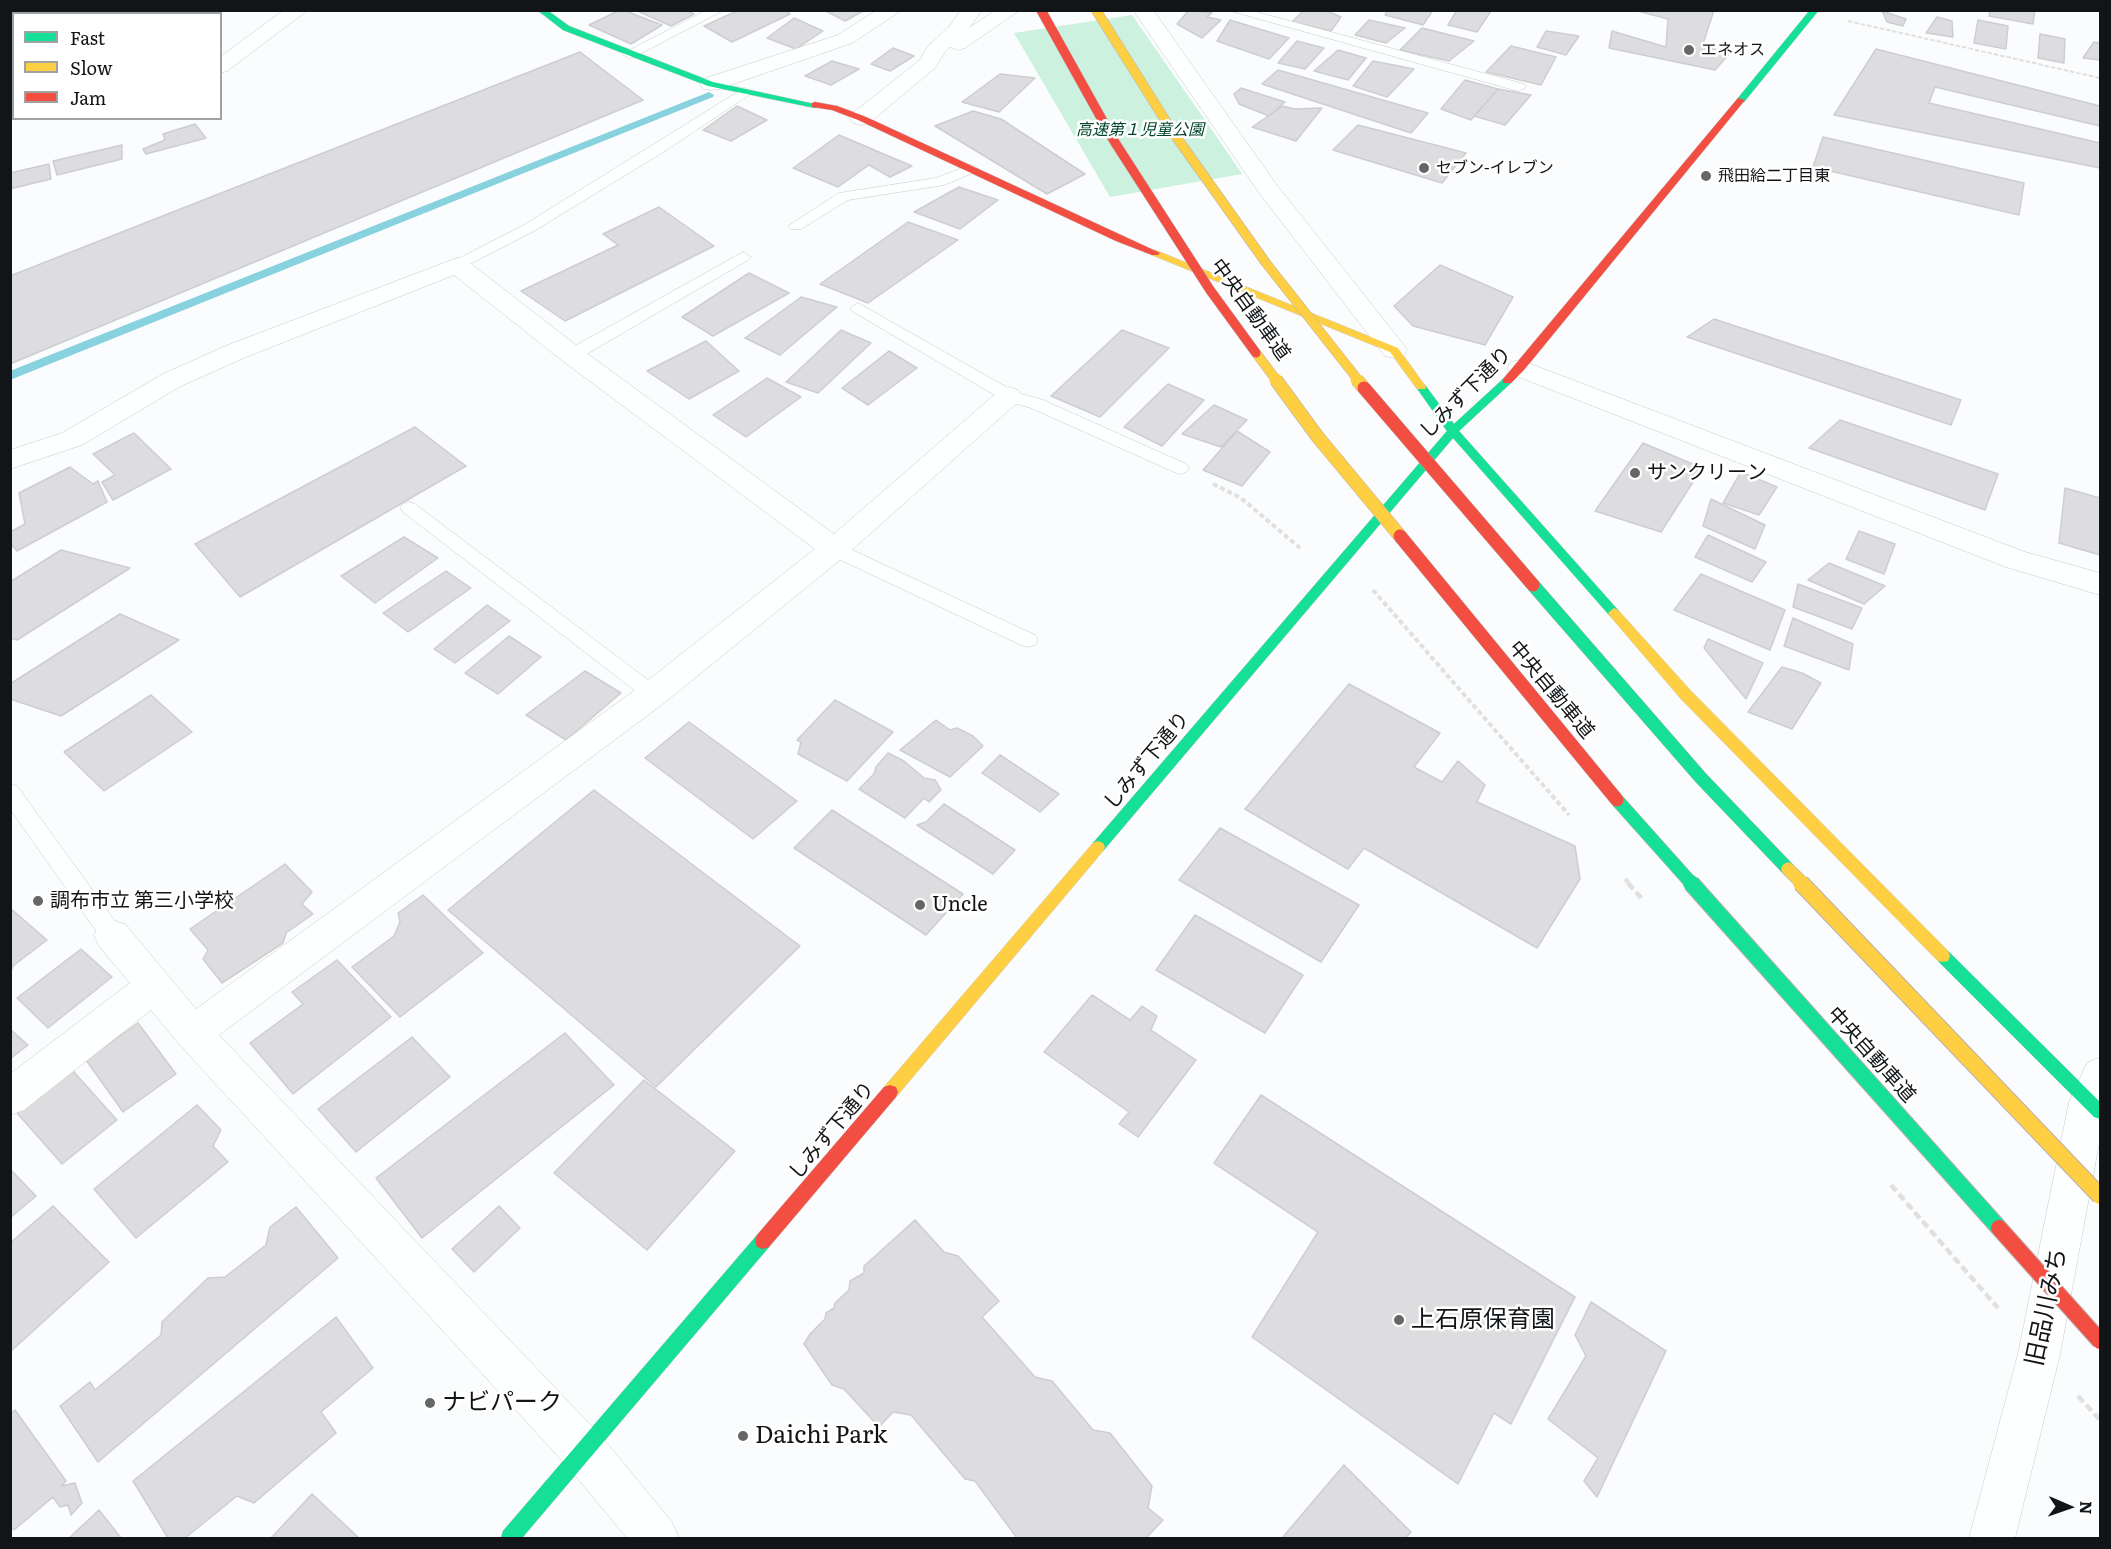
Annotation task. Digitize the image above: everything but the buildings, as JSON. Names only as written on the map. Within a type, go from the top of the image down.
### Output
[{"type":"main road","points":[[541,10],[566,28],[711,84],[834,108],[861,118],[1119,239],[1394,350],[1453,431],[1686,695],[2096,1096]]},
{"type":"main road","name":"中央自動車道","points":[[1041,10],[1114,141],[1204,280],[1317,436],[1626,811],[2100,1341]]},
{"type":"main road","name":"中央自動車道","points":[[1096,10],[1172,131],[1266,263],[1387,417],[1701,778],[2100,1196]]},
{"type":"main road","name":"しみず下通り","points":[[510,1539],[1453,431],[1520,369],[1814,12]]},
{"type":"street","points":[[222,66],[298,10]]},
{"type":"street","points":[[711,84],[845,39],[892,10]]},
{"type":"street","points":[[928,63],[935,50],[956,31],[972,10]]},
{"type":"street","points":[[861,118],[928,63],[1010,10]]},
{"type":"street","points":[[1143,10],[1268,189],[1394,350]]},
{"type":"street","points":[[10,460],[72,439],[172,380],[237,351],[457,265],[572,355],[835,549]]},
{"type":"street","points":[[1520,369],[2016,560],[2100,584]]},
{"type":"street","points":[[193,1033],[653,694],[835,549],[1009,396]]},
{"type":"street","points":[[112,935],[193,1033],[585,1452],[656,1539]]},
{"type":"street","points":[[10,1097],[154,986]]},
{"type":"street","name":"旧品川みち","points":[[1992,1539],[2039,1354],[2096,1096]]},
{"type":"lane","points":[[629,54],[718,10]]},
{"type":"lane","points":[[1233,10],[1519,87]]},
{"type":"lane","points":[[457,265],[529,228],[660,148],[744,92]]},
{"type":"lane","points":[[796,226],[844,196],[939,182],[970,169]]},
{"type":"lane","points":[[572,355],[743,256]]},
{"type":"lane","points":[[858,308],[1009,396],[1037,404],[1180,468]]},
{"type":"lane","points":[[409,508],[653,694]]},
{"type":"lane","points":[[835,549],[1028,639]]},
{"type":"lane","points":[[10,792],[112,935]]},
{"type":"path","points":[[1814,12],[2100,78]]},
{"type":"path","points":[[1180,468],[1241,498],[1331,574]]},
{"type":"green space","name":"高速第１児童公園","points":[[1132,15],[1242,174],[1110,197],[1014,33]]},
{"type":"waterway","points":[[10,376],[709,95]]},
{"type":"traffic: fast","points":[[541,10],[566,28],[711,84],[815,105]]},
{"type":"traffic: fast","points":[[1741,100],[1815,10]]},
{"type":"traffic: fast","points":[[1098,847],[1453,431],[1507,381]]},
{"type":"traffic: fast","points":[[1421,387],[1453,431],[1614,613]]},
{"type":"traffic: fast","points":[[1533,585],[1701,778],[1788,869]]},
{"type":"traffic: fast","points":[[1617,800],[1999,1228]]},
{"type":"traffic: fast","points":[[1943,956],[2100,1112]]},
{"type":"traffic: fast","points":[[510,1538],[763,1241]]},
{"type":"traffic: slow","points":[[1096,10],[1172,131],[1266,263],[1364,388]]},
{"type":"traffic: slow","points":[[1155,253],[1394,350],[1421,387]]},
{"type":"traffic: slow","points":[[1256,353],[1317,436],[1400,536]]},
{"type":"traffic: slow","points":[[1614,613],[1686,695],[1943,956]]},
{"type":"traffic: slow","points":[[890,1092],[1098,847]]},
{"type":"traffic: slow","points":[[1788,869],[2100,1196]]},
{"type":"traffic: jam","points":[[1041,10],[1114,141],[1210,290],[1256,353]]},
{"type":"traffic: jam","points":[[1507,381],[1741,100]]},
{"type":"traffic: jam","points":[[815,105],[834,108],[861,118],[1119,239],[1155,253]]},
{"type":"traffic: jam","points":[[1364,388],[1533,585]]},
{"type":"traffic: jam","points":[[1400,536],[1617,800]]},
{"type":"traffic: jam","points":[[763,1241],[890,1092]]},
{"type":"traffic: jam","points":[[1999,1228],[2100,1341]]},
{"type":"place","name":"エネオス","points":[[1689,50]]},
{"type":"place","name":"セブン-イレブン","points":[[1424,168]]},
{"type":"place","name":"飛田給二丁目東","points":[[1706,176]]},
{"type":"place","name":"サンクリーン","points":[[1635,473]]},
{"type":"place","name":"調布市立 第三小学校","points":[[38,901]]},
{"type":"place","name":"Uncle","points":[[920,905]]},
{"type":"place","name":"上石原保育園","points":[[1399,1320]]},
{"type":"place","name":"ナビパーク","points":[[430,1403]]},
{"type":"place","name":"Daichi Park","points":[[743,1436]]}]
